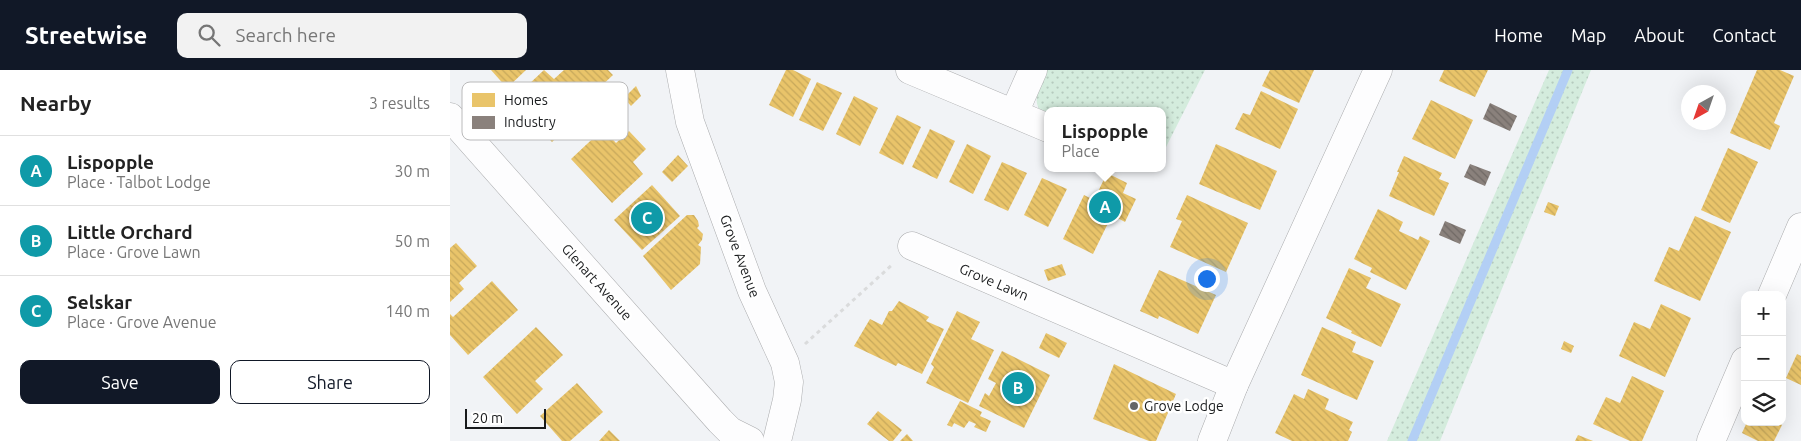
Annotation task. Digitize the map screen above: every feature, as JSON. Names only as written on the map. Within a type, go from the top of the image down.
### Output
[{"type":"street","name":"Grove Avenue","points":[[680,70],[690,122],[752,290],[785,363],[789,382],[787,400],[777,441]]},
{"type":"street","points":[[910,70],[1044,126]]},
{"type":"street","points":[[1014,114],[1033,70]]},
{"type":"street","points":[[1212,441],[1234,385],[1378,70]]},
{"type":"street","name":"Glenart Avenue","points":[[450,116],[462,130]]},
{"type":"street","name":"Glenart Avenue","points":[[471,140],[720,421],[730,431],[750,441]]},
{"type":"street","points":[[1774,291],[1801,227]]},
{"type":"street","name":"Grove Lawn","points":[[912,246],[1234,385]]},
{"type":"street","points":[[1711,441],[1741,370]]},
{"type":"path","points":[[785,363],[912,246]]},
{"type":"green space","points":[[1045,70],[1205,70],[1166,147],[1166,107],[1044,107],[1044,113],[1038,107],[1038,88]]},
{"type":"green space","points":[[1549,70],[1591,70],[1440,441],[1387,441]]},
{"type":"building: Homes","points":[[491,70],[526,70],[513,82],[502,82]]},
{"type":"building: Homes","points":[[544,70],[554,79],[564,70],[608,70],[613,75],[606,82],[531,82]]},
{"type":"building: Homes","points":[[786,70],[793,70],[811,79],[793,117],[769,105]]},
{"type":"building: Homes","points":[[1270,70],[1314,70],[1299,103],[1262,86]]},
{"type":"building: Homes","points":[[1444,70],[1488,70],[1475,97],[1439,81]]},
{"type":"building: Homes","points":[[1757,70],[1780,70],[1794,76],[1774,123],[1780,126],[1770,150],[1730,133]]},
{"type":"building: Homes","points":[[817,82],[842,93],[823,131],[799,120]]},
{"type":"building: Homes","points":[[636,86],[641,96],[631,106],[628,103],[628,94]]},
{"type":"building: Homes","points":[[1261,91],[1298,109],[1280,149],[1235,129],[1243,113],[1250,115]]},
{"type":"building: Homes","points":[[854,96],[878,108],[860,146],[836,134]]},
{"type":"building: Homes","points":[[1431,100],[1473,120],[1455,159],[1412,139]]},
{"type":"building: Homes","points":[[897,115],[921,127],[903,165],[879,153]]},
{"type":"building: Homes","points":[[930,129],[955,141],[937,179],[912,167]]},
{"type":"building: Homes","points":[[629,131],[646,149],[633,162],[643,174],[612,203],[571,159],[591,140],[613,140],[616,143],[619,140],[628,140]]},
{"type":"building: Homes","points":[[967,144],[991,156],[973,194],[949,182]]},
{"type":"building: Homes","points":[[1216,144],[1277,171],[1260,210],[1199,184]]},
{"type":"building: Homes","points":[[1728,148],[1758,162],[1730,223],[1701,210]]},
{"type":"building: Homes","points":[[678,155],[688,166],[672,182],[662,172]]},
{"type":"building: Homes","points":[[1404,156],[1442,173],[1439,179],[1449,183],[1434,216],[1389,196]]},
{"type":"building: Homes","points":[[1002,162],[1027,173],[1008,211],[984,200]]},
{"type":"building: Homes","points":[[1107,173],[1127,183],[1123,193],[1136,199],[1125,222],[1112,215],[1093,254],[1063,239],[1084,195],[1094,200]]},
{"type":"building: Homes","points":[[1042,178],[1067,189],[1048,227],[1024,215]]},
{"type":"building: Homes","points":[[652,185],[680,216],[642,250],[614,220]]},
{"type":"building: Homes","points":[[1187,195],[1248,223],[1226,272],[1170,247],[1182,221],[1176,219]]},
{"type":"building: Homes","points":[[1548,202],[1559,206],[1555,216],[1544,212]]},
{"type":"building: Homes","points":[[1378,209],[1403,222],[1399,231],[1418,240],[1420,236],[1430,241],[1406,290],[1370,272],[1372,268],[1354,259]]},
{"type":"building: Homes","points":[[687,215],[694,215],[698,221],[699,226],[697,228],[703,234],[702,240],[698,245],[701,247],[700,264],[671,290],[643,256]]},
{"type":"building: Homes","points":[[1695,216],[1731,232],[1700,301],[1654,281],[1669,247],[1679,251]]},
{"type":"building: Homes","points":[[456,243],[477,266],[459,283],[464,289],[450,302],[450,248]]},
{"type":"building: Homes","points":[[1062,264],[1066,275],[1048,281],[1044,270]]},
{"type":"building: Homes","points":[[1349,268],[1371,278],[1366,288],[1401,304],[1381,347],[1351,333],[1352,331],[1326,318]]},
{"type":"building: Homes","points":[[1159,270],[1216,295],[1198,334],[1159,316],[1158,319],[1140,311]]},
{"type":"building: Homes","points":[[492,281],[518,310],[468,355],[450,335],[450,314],[453,317]]},
{"type":"building: Homes","points":[[899,301],[929,317],[926,321],[944,329],[922,374],[898,363],[896,366],[854,346],[870,319],[882,325],[889,311],[892,311]]},
{"type":"building: Homes","points":[[1661,304],[1691,318],[1665,377],[1619,356],[1634,322],[1650,329]]},
{"type":"building: Homes","points":[[957,311],[980,322],[971,339],[994,350],[968,403],[926,383],[934,367],[931,364]]},
{"type":"building: Homes","points":[[536,327],[563,355],[535,381],[543,389],[517,414],[483,377]]},
{"type":"building: Homes","points":[[1322,327],[1356,342],[1352,352],[1374,361],[1357,400],[1301,375]]},
{"type":"building: Homes","points":[[1046,333],[1067,343],[1059,358],[1039,348]]},
{"type":"building: Homes","points":[[1564,341],[1574,346],[1571,353],[1561,349]]},
{"type":"building: Homes","points":[[1002,351],[1050,375],[1024,428],[979,406],[985,393],[989,396],[996,383],[988,379]]},
{"type":"building: Homes","points":[[1797,354],[1801,356],[1801,385],[1786,378]]},
{"type":"building: Homes","name":"Grove Lodge","points":[[1114,364],[1176,394],[1156,441],[1149,441],[1093,419]]},
{"type":"building: Homes","points":[[1632,376],[1664,391],[1642,441],[1630,441],[1593,424],[1606,397],[1620,403]]},
{"type":"building: Homes","points":[[577,383],[603,412],[570,441],[562,441],[540,416]]},
{"type":"building: Homes","points":[[1308,389],[1329,399],[1325,409],[1353,422],[1349,430],[1352,432],[1348,441],[1292,441],[1275,433],[1294,394],[1304,399]]},
{"type":"building: Homes","points":[[960,401],[982,412],[980,416],[991,421],[986,432],[974,427],[976,424],[969,421],[964,428],[954,423],[952,427],[947,425]]},
{"type":"building: Homes","points":[[878,411],[902,430],[893,441],[889,441],[867,424]]},
{"type":"building: Homes","points":[[1745,426],[1782,426],[1774,441],[1758,441],[1742,433]]},
{"type":"building: Homes","points":[[609,430],[620,441],[599,441]]},
{"type":"building: Homes","points":[[907,434],[913,441],[900,441]]},
{"type":"building: Homes","points":[[1578,435],[1593,441],[1575,441]]},
{"type":"building: Industry","points":[[1490,103],[1517,116],[1510,131],[1483,119]]},
{"type":"building: Industry","points":[[1470,164],[1491,172],[1485,186],[1464,177]]},
{"type":"building: Industry","points":[[1445,221],[1466,230],[1460,244],[1439,235]]},
{"type":"waterway","points":[[1412,441],[1568,70]]},
{"type":"place","name":"Lispopple","points":[[1105,207]]},
{"type":"place","name":"Selskar","points":[[647,218]]},
{"type":"place","name":"Little Orchard","points":[[1018,388]]},
{"type":"place","name":"Grove Lodge","points":[[1134,406]]}]
